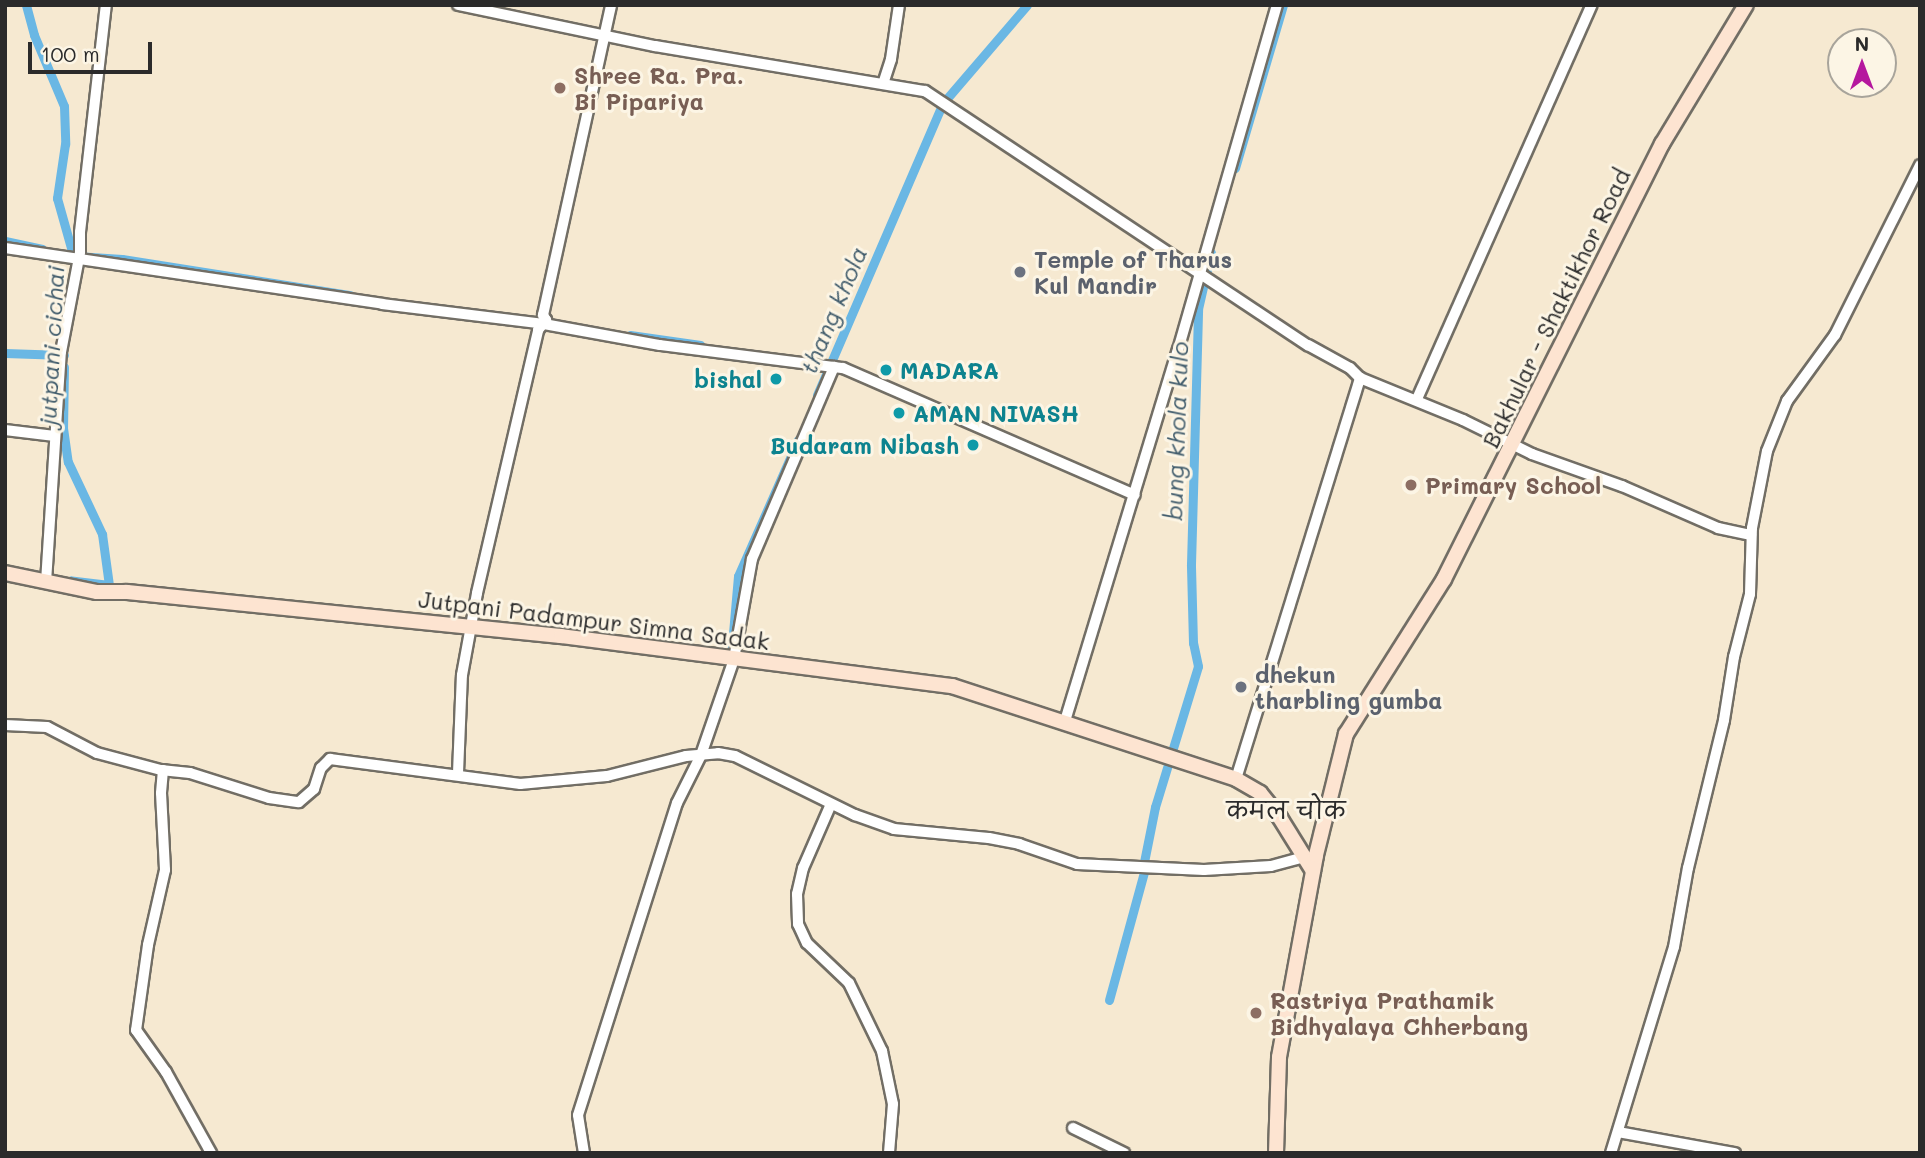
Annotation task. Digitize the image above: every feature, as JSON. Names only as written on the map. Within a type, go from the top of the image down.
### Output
[{"type":"street","points":[[46,582],[61,352],[80,256],[80,232],[106,5]]},
{"type":"street","points":[[458,5],[607,35],[925,91],[934,100],[965,116],[1308,345],[1350,368],[1360,378],[1417,399],[1513,446],[1622,486],[1718,528],[1751,535]]},
{"type":"street","points":[[545,322],[543,315],[607,35],[611,5]]},
{"type":"street","points":[[883,84],[891,59],[899,5]]},
{"type":"street","points":[[1065,721],[1203,274],[1277,5]]},
{"type":"street","points":[[1417,399],[1592,5]]},
{"type":"street","name":"Bakhular - Shaktikhor Road","points":[[1276,1153],[1279,1057],[1313,871],[1346,734],[1444,579],[1662,144],[1746,5]]},
{"type":"street","points":[[1611,1153],[1674,947],[1688,869],[1724,720],[1734,657],[1750,594],[1751,535],[1768,451],[1787,401],[1835,335],[1920,164]]},
{"type":"street","points":[[5,248],[80,256],[508,322],[545,322],[660,345],[829,367],[860,374],[1135,495]]},
{"type":"street","points":[[458,773],[462,675],[474,623],[477,593],[538,330],[545,322]]},
{"type":"street","points":[[583,1153],[579,1115],[582,1102],[677,803],[701,755],[734,659],[752,559],[829,367]]},
{"type":"street","points":[[1236,779],[1360,378]]},
{"type":"street","points":[[5,430],[55,436]]},
{"type":"street","name":"Jutpani Padampur Simna Sadak","points":[[5,573],[97,592],[474,623],[734,659],[928,681],[1065,721],[1236,779],[1260,793],[1280,818],[1313,871]]},
{"type":"street","points":[[5,725],[47,727],[97,753],[163,770],[190,773],[269,798],[299,802],[314,789],[321,768],[330,759],[458,773],[483,781],[560,782],[607,776],[686,756],[735,755],[831,804],[894,829],[1004,841],[1077,864],[1204,870],[1271,866],[1304,857]]},
{"type":"street","points":[[163,770],[161,793],[164,870],[148,945],[136,1030],[166,1072],[211,1153]]},
{"type":"street","points":[[831,804],[803,868],[797,894],[798,924],[807,943],[849,983],[881,1051],[893,1104],[888,1153]]},
{"type":"street","points":[[1073,1128],[1124,1153]]},
{"type":"street","points":[[1618,1132],[1735,1153]]},
{"type":"waterway","name":"jutpani cichai","points":[[26,5],[34,35],[64,106],[65,144],[57,198],[75,262]]},
{"type":"waterway","name":"thang khola","points":[[817,395],[943,103],[1027,5]]},
{"type":"waterway","name":"bung khola kulo","points":[[1235,168],[1283,5]]},
{"type":"waterway","points":[[5,241],[42,249]]},
{"type":"waterway","name":"bung khola kulo","points":[[1144,862],[1155,807],[1198,666],[1193,643],[1191,564],[1198,309],[1211,252]]},
{"type":"waterway","points":[[76,256],[122,259],[350,295]]},
{"type":"waterway","points":[[630,335],[700,345]]},
{"type":"waterway","points":[[5,353],[64,355]]},
{"type":"waterway","name":"jutpani cichai","points":[[64,367],[63,428],[68,462],[102,534],[109,585],[71,580]]},
{"type":"waterway","name":"thang khola","points":[[731,656],[738,576],[798,440]]},
{"type":"waterway","name":"bung khola kulo","points":[[1109,1000],[1144,872]]},
{"type":"place","name":"Shree Ra. Pra. Bi Pipariya","points":[[560,88]]},
{"type":"place","name":"Temple of Tharus Kul Mandir","points":[[1020,272]]},
{"type":"place","name":"MADARA","points":[[886,370]]},
{"type":"place","name":"bishal","points":[[776,379]]},
{"type":"place","name":"AMAN NIVASH","points":[[899,413]]},
{"type":"place","name":"Budaram Nibash","points":[[973,445]]},
{"type":"place","name":"Primary School","points":[[1411,485]]},
{"type":"place","name":"dhekun tharbling gumba","points":[[1241,687]]},
{"type":"place","name":"Rastriya Prathamik Bidhyalaya Chherbang","points":[[1256,1013]]},
{"type":"district","name":"कमल चोक","points":[[1286,810]]}]
